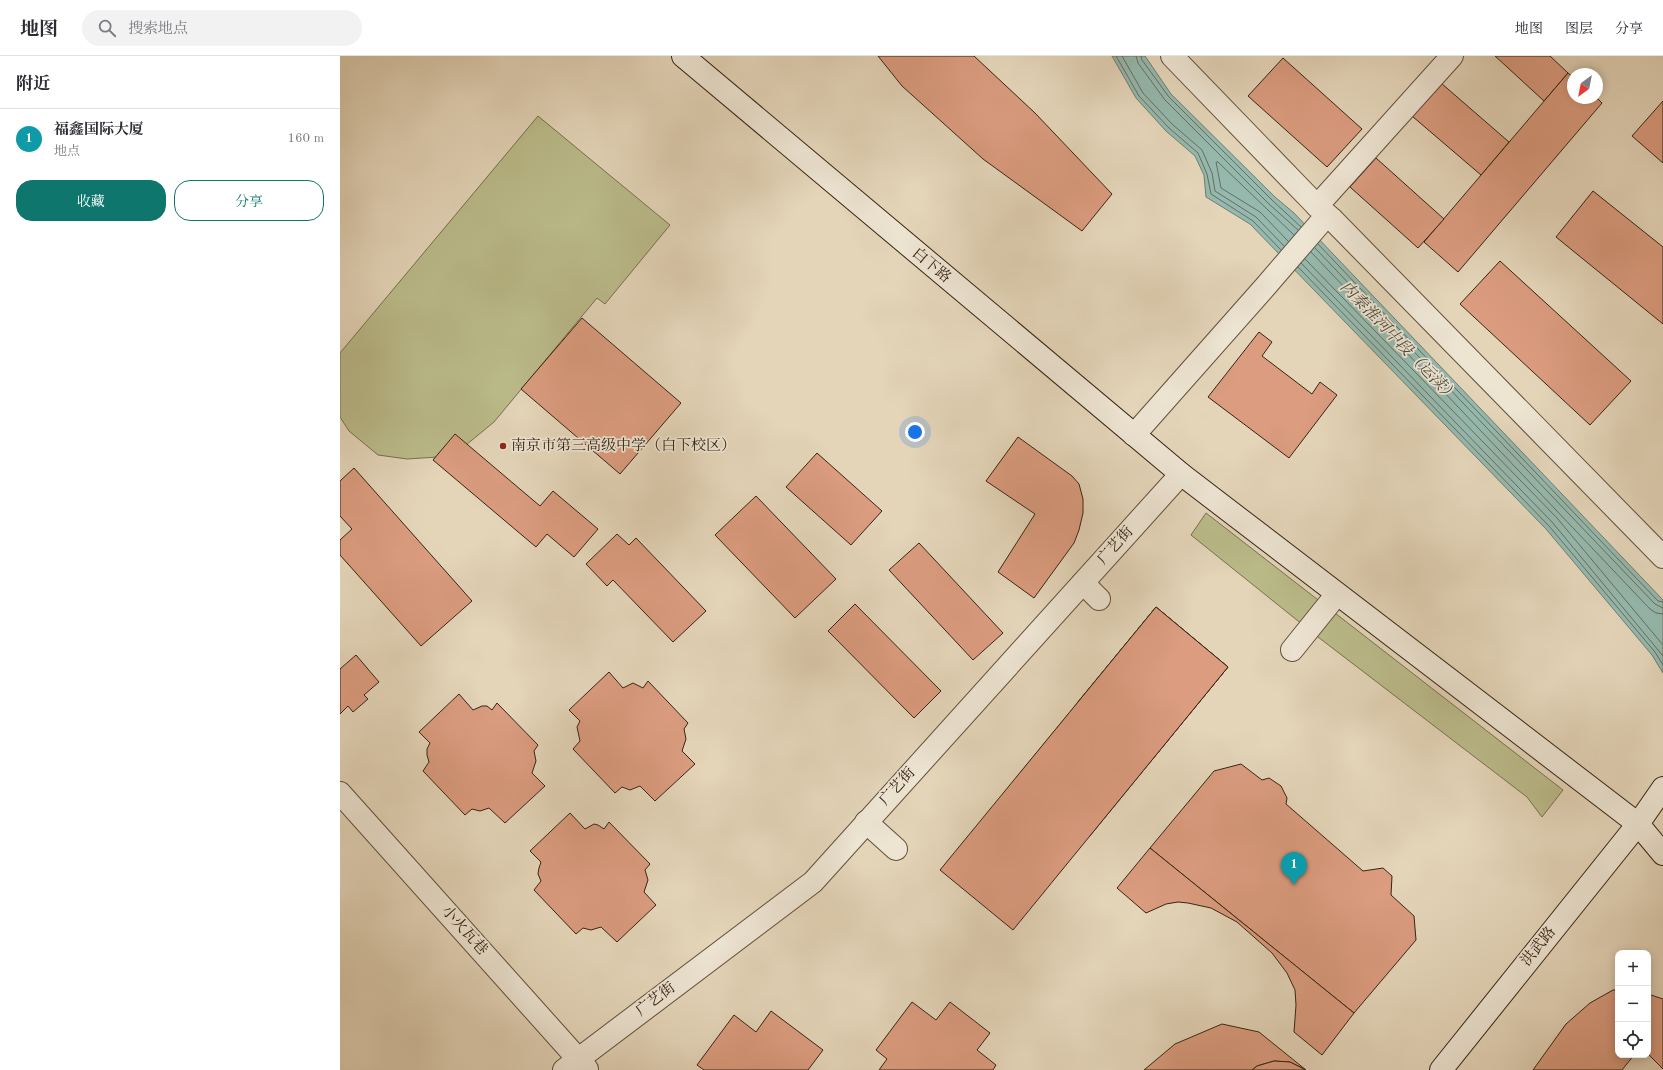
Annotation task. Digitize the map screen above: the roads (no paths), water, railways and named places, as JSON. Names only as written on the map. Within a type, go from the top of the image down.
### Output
[{"type":"street","name":"白下路","points":[[683,56],[1181,474],[1638,824]]},
{"type":"street","points":[[1172,56],[1663,557]]},
{"type":"street","points":[[1134,435],[1265,287],[1322,210],[1452,56]]},
{"type":"street","name":"广艺街","points":[[577,1066],[813,882],[1181,474]]},
{"type":"street","points":[[1082,583],[1099,599]]},
{"type":"street","points":[[1292,650],[1337,594]]},
{"type":"street","name":"洪武路","points":[[1441,1070],[1638,824],[1663,788]]},
{"type":"street","name":"小火瓦巷","points":[[340,793],[577,1066]]},
{"type":"street","points":[[866,822],[896,849]]},
{"type":"street","points":[[1638,824],[1663,854]]},
{"type":"water","name":"内秦淮河中段（运渎）","points":[[1112,56],[1145,56],[1171,94],[1275,197],[1294,213],[1663,600],[1663,673],[1652,655],[1546,529],[1250,224],[1206,197],[1204,175],[1195,156],[1166,131],[1136,98]]},
{"type":"place","name":"南京市第三高级中学（白下校区）","points":[[503,446]]},
{"type":"place","name":"福鑫国际大厦","points":[[1294,885]]}]
